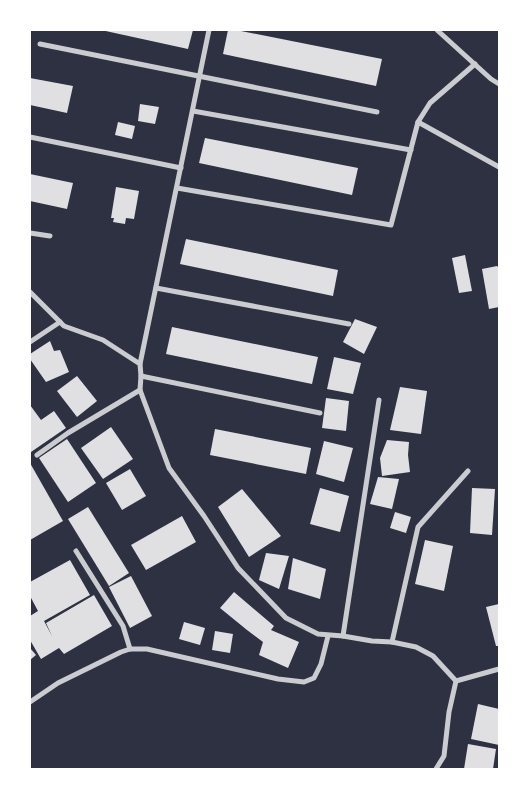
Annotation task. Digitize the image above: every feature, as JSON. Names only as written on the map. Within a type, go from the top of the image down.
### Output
[{"type":"street","points":[[209,30],[140,364],[140,390],[169,468],[204,516],[238,568],[286,618],[318,634],[392,642],[416,647],[433,656],[456,681]]},
{"type":"street","points":[[437,30],[499,84]]},
{"type":"street","points":[[40,44],[377,112]]},
{"type":"street","points":[[176,188],[391,225],[418,122],[430,103],[475,64]]},
{"type":"street","points":[[193,111],[411,150]]},
{"type":"street","points":[[418,122],[499,167]]},
{"type":"street","points":[[30,138],[180,168]]},
{"type":"street","points":[[30,233],[50,236]]},
{"type":"street","points":[[156,288],[349,324]]},
{"type":"street","points":[[30,292],[64,326],[103,340],[140,364]]},
{"type":"street","points":[[30,342],[60,322]]},
{"type":"street","points":[[141,376],[320,413]]},
{"type":"street","points":[[37,454],[140,390]]},
{"type":"street","points":[[343,636],[379,400]]},
{"type":"street","points":[[392,642],[418,527],[468,471]]},
{"type":"street","points":[[76,551],[123,626],[130,649]]},
{"type":"street","points":[[30,702],[58,683],[130,649],[147,649],[278,679],[304,682],[314,678],[321,664],[328,636]]},
{"type":"street","points":[[456,681],[499,669]]},
{"type":"street","points":[[436,769],[444,756],[449,712],[456,681]]},
{"type":"building","points":[[101,30],[193,30],[188,49]]},
{"type":"building","points":[[228,30],[382,59],[376,86],[223,54]]},
{"type":"building","points":[[30,78],[73,86],[67,113],[30,105]]},
{"type":"building","points":[[140,104],[159,107],[155,124],[138,121]]},
{"type":"building","points":[[118,122],[135,126],[132,139],[115,135]]},
{"type":"building","points":[[205,138],[358,168],[352,195],[199,163]]},
{"type":"building","points":[[30,174],[73,183],[67,209],[30,201]]},
{"type":"building","points":[[116,187],[139,191],[134,219],[126,218],[125,224],[113,222],[114,218],[111,218]]},
{"type":"building","points":[[186,239],[338,270],[333,296],[180,264]]},
{"type":"building","points":[[465,255],[472,291],[459,293],[452,258]]},
{"type":"building","points":[[497,266],[499,268],[499,307],[489,309],[482,269]]},
{"type":"building","points":[[355,319],[377,327],[364,354],[343,342]]},
{"type":"building","points":[[172,327],[318,357],[312,384],[166,354]]},
{"type":"building","points":[[50,341],[54,351],[60,350],[69,372],[46,382],[30,359],[30,354]]},
{"type":"building","points":[[334,357],[361,363],[353,394],[327,389]]},
{"type":"building","points":[[77,376],[97,401],[77,417],[57,391]]},
{"type":"building","points":[[400,387],[427,391],[421,434],[390,430]]},
{"type":"building","points":[[326,398],[349,401],[346,431],[322,428]]},
{"type":"building","points":[[30,405],[41,420],[54,411],[66,428],[31,452]]},
{"type":"building","points":[[111,427],[133,459],[103,479],[81,448]]},
{"type":"building","points":[[215,429],[311,448],[306,474],[210,455]]},
{"type":"building","points":[[67,439],[96,483],[68,502],[39,458]]},
{"type":"building","points":[[387,440],[409,442],[410,472],[382,476],[380,458]]},
{"type":"building","points":[[324,441],[353,448],[344,482],[316,474]]},
{"type":"building","points":[[30,463],[63,521],[30,540]]},
{"type":"building","points":[[130,469],[146,496],[122,510],[106,483]]},
{"type":"building","points":[[378,477],[399,479],[392,509],[370,504]]},
{"type":"building","points":[[320,488],[349,496],[340,532],[310,524]]},
{"type":"building","points":[[472,488],[495,489],[492,535],[470,533]]},
{"type":"building","points":[[242,489],[281,536],[249,557],[218,507]]},
{"type":"building","points":[[88,507],[129,573],[109,586],[68,519]]},
{"type":"building","points":[[395,512],[411,517],[406,533],[390,528]]},
{"type":"building","points":[[182,516],[196,542],[146,570],[131,545]]},
{"type":"building","points":[[425,540],[453,546],[444,591],[415,584]]},
{"type":"building","points":[[266,553],[289,556],[279,589],[259,580]]},
{"type":"building","points":[[293,558],[326,569],[320,599],[288,589]]},
{"type":"building","points":[[70,560],[90,595],[44,621],[52,636],[46,623],[94,595],[112,626],[64,654],[59,648],[41,659],[30,640],[30,616],[38,611],[30,596],[30,582]]},
{"type":"building","points":[[131,576],[152,616],[130,628],[109,587]]},
{"type":"building","points":[[234,592],[274,626],[271,630],[299,642],[288,668],[259,655],[263,642],[220,608]]},
{"type":"building","points":[[499,604],[499,646],[496,646],[486,607]]},
{"type":"building","points":[[184,622],[205,628],[200,645],[179,639]]},
{"type":"building","points":[[215,631],[233,634],[230,653],[212,650]]},
{"type":"building","points":[[30,648],[36,655],[30,660]]},
{"type":"building","points":[[478,704],[499,709],[499,745],[471,739]]},
{"type":"building","points":[[468,744],[496,749],[493,769],[464,769]]}]
